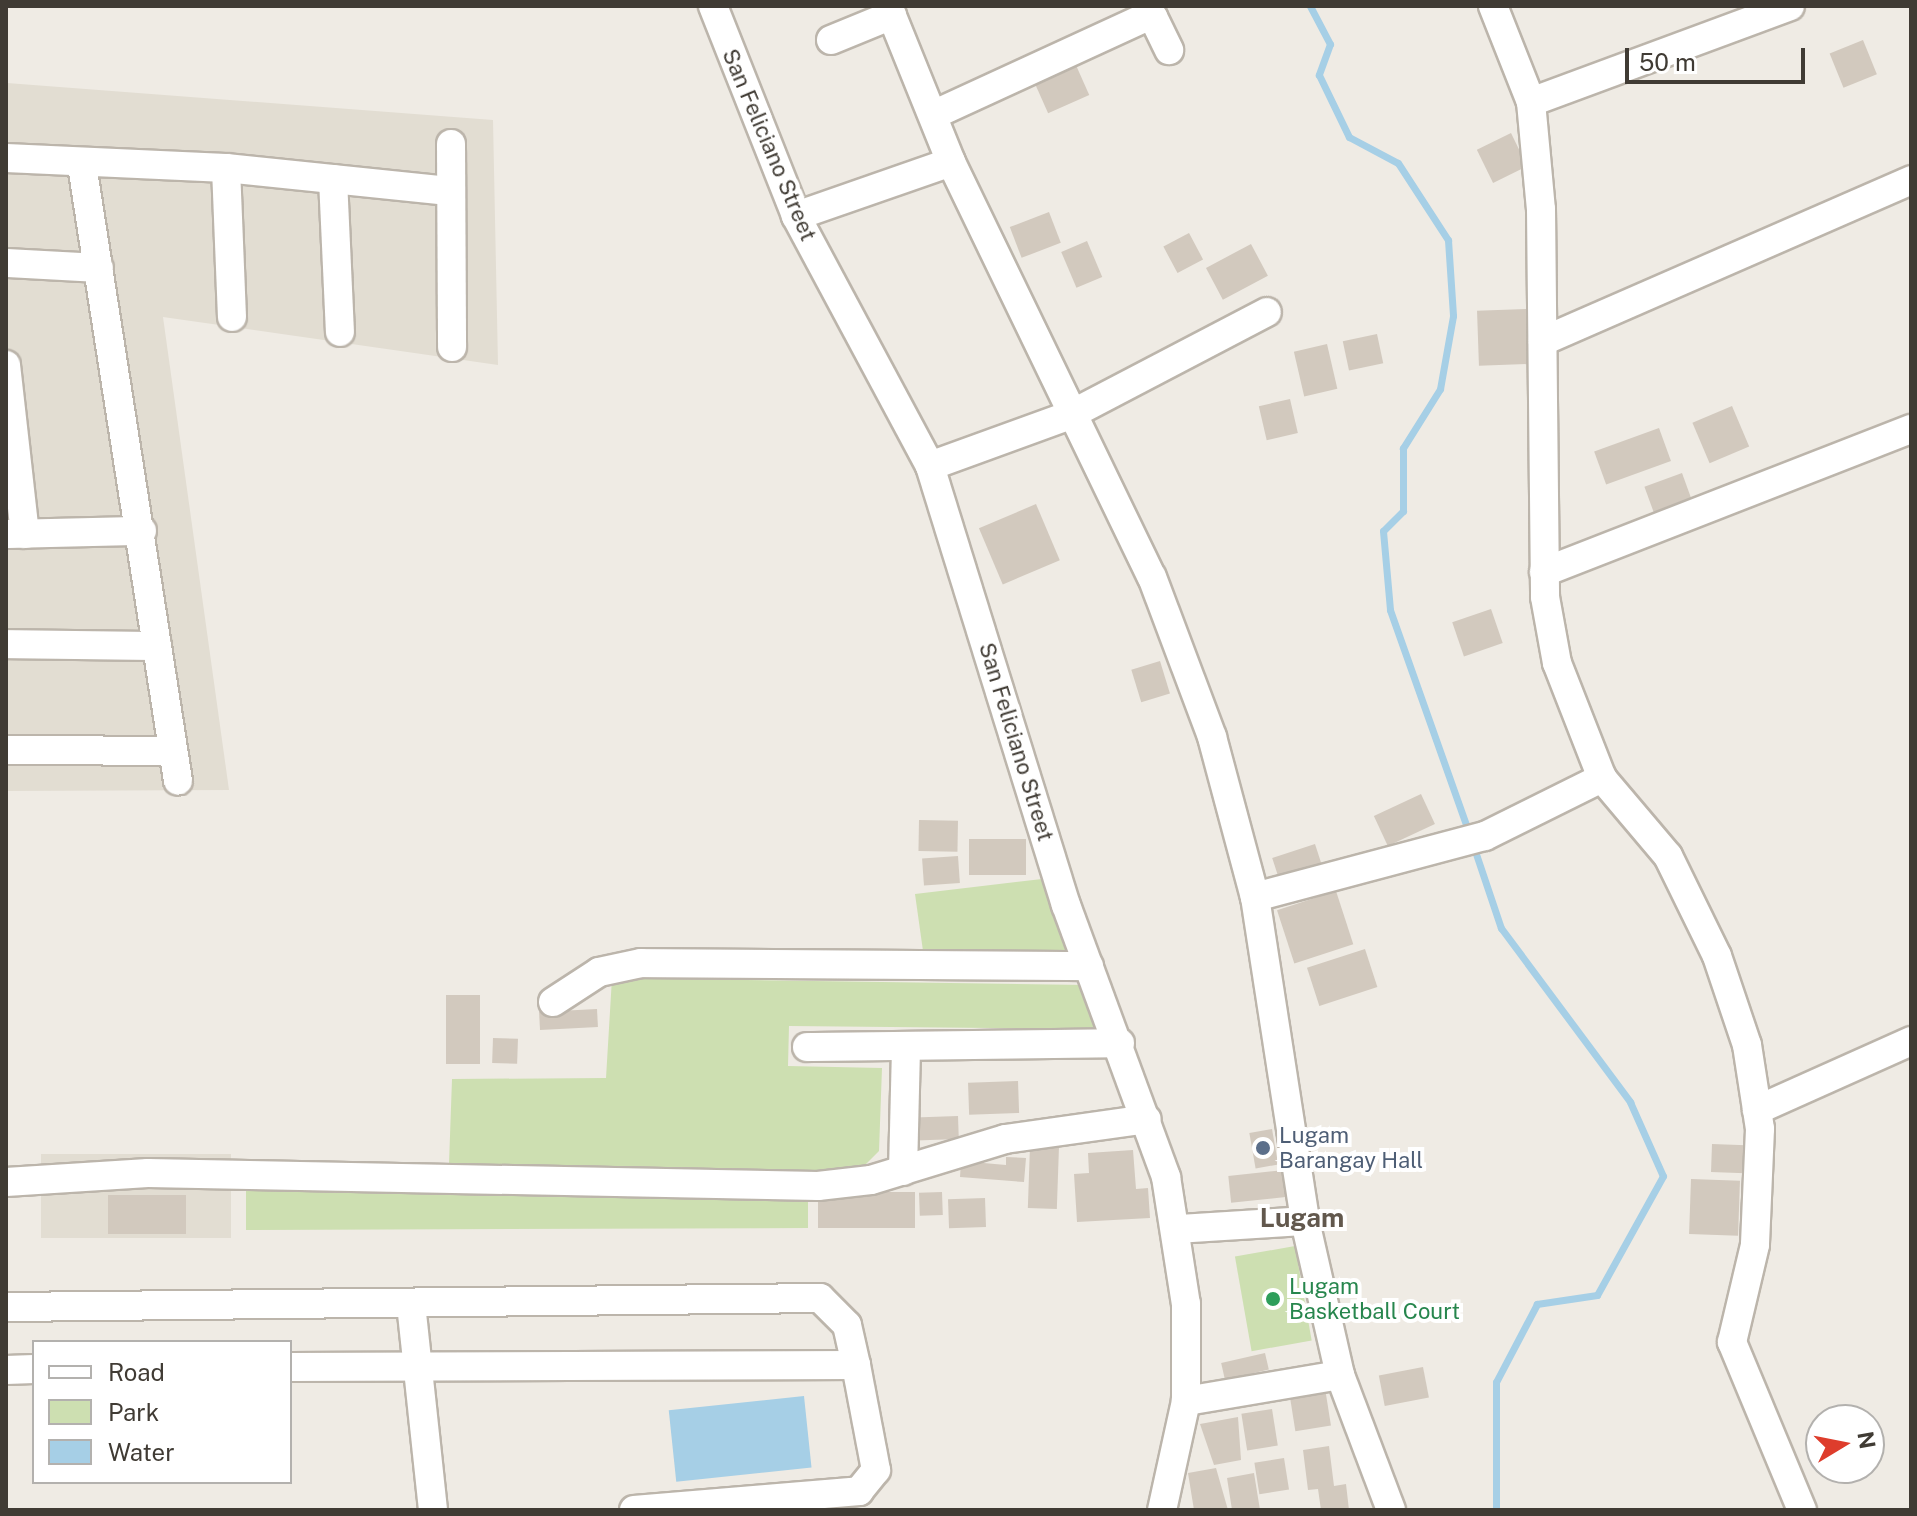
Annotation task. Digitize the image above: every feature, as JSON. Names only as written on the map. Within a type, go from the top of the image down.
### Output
[{"type":"street","name":"San Feliciano Street","points":[[713,6],[796,216],[930,466],[1089,966],[1147,1119],[1178,1229],[1186,1401],[1162,1510]]},
{"type":"street","points":[[1493,6],[1531,102],[1543,341],[1544,572],[1557,663],[1602,778],[1668,856],[1717,956],[1747,1045],[1757,1110],[1755,1245],[1732,1342],[1802,1510]]},
{"type":"street","points":[[1531,102],[1790,6]]},
{"type":"street","points":[[831,40],[890,11],[951,162],[1070,415],[1152,577],[1212,737],[1255,897],[1305,1221],[1340,1375],[1391,1510]]},
{"type":"street","points":[[933,115],[1146,17],[1153,17],[1169,50]]},
{"type":"street","points":[[451,144],[452,347]]},
{"type":"street","points":[[6,158],[82,165],[226,168],[449,191]]},
{"type":"street","points":[[796,216],[951,162]]},
{"type":"street","points":[[82,165],[142,531],[178,781]]},
{"type":"street","points":[[226,168],[232,317]]},
{"type":"street","points":[[333,179],[340,332]]},
{"type":"street","points":[[1543,341],[1911,180]]},
{"type":"street","points":[[6,263],[99,268]]},
{"type":"street","points":[[930,466],[1070,415],[1267,312]]},
{"type":"street","points":[[6,365],[16,534],[142,531]]},
{"type":"street","points":[[1544,572],[1911,429]]},
{"type":"street","points":[[6,644],[157,646]]},
{"type":"street","points":[[6,750],[173,751]]},
{"type":"street","points":[[1255,897],[1485,836],[1602,778]]},
{"type":"street","points":[[553,1002],[599,972],[641,963],[1089,966]]},
{"type":"street","points":[[1757,1110],[1911,1041]]},
{"type":"street","points":[[807,1047],[1120,1043]]},
{"type":"street","points":[[903,1171],[906,1047]]},
{"type":"street","points":[[6,1182],[148,1173],[818,1186],[903,1171],[1005,1139],[1147,1119]]},
{"type":"street","points":[[1178,1229],[1305,1221]]},
{"type":"street","points":[[6,1307],[820,1298],[847,1325],[876,1470],[859,1491],[634,1510]]},
{"type":"street","points":[[411,1304],[421,1366],[433,1510]]},
{"type":"street","points":[[292,1367],[856,1365]]},
{"type":"street","points":[[6,1370],[32,1369]]},
{"type":"street","points":[[1186,1401],[1340,1375]]},
{"type":"shaded area","points":[[6,75],[7,83],[493,120],[498,365],[163,317],[229,790],[6,791]]},
{"type":"shaded area","points":[[41,1154],[231,1154],[231,1238],[41,1238]]},
{"type":"green space","points":[[1042,879],[1074,950],[923,951],[915,894]]},
{"type":"green space","points":[[612,978],[1086,985],[1106,1029],[789,1026],[788,1066],[882,1068],[879,1151],[865,1165],[831,1171],[449,1164],[452,1079],[606,1078]]},
{"type":"green space","points":[[246,1189],[808,1194],[808,1228],[246,1230]]},
{"type":"green space","name":"Lugam Basketball Court","points":[[1295,1246],[1312,1341],[1252,1351],[1235,1257]]},
{"type":"water","points":[[804,1396],[812,1468],[676,1482],[669,1410]]},
{"type":"building","points":[[1863,40],[1877,74],[1843,88],[1830,53]]},
{"type":"building","points":[[1075,63],[1089,95],[1048,113],[1034,81]]},
{"type":"building","points":[[1511,133],[1527,166],[1493,183],[1477,150]]},
{"type":"building","points":[[1049,212],[1061,243],[1022,258],[1010,227]]},
{"type":"building","points":[[1189,233],[1203,259],[1177,273],[1163,247]]},
{"type":"building","points":[[1087,241],[1102,277],[1076,288],[1061,252]]},
{"type":"building","points":[[1251,244],[1268,276],[1223,300],[1206,268]]},
{"type":"building","points":[[1527,309],[1529,364],[1479,366],[1477,311]]},
{"type":"building","points":[[1377,334],[1383,363],[1349,371],[1343,341]]},
{"type":"building","points":[[1327,344],[1337,389],[1304,396],[1294,352]]},
{"type":"building","points":[[1290,399],[1298,433],[1267,440],[1259,406]]},
{"type":"building","points":[[1732,406],[1749,447],[1710,463],[1692,423]]},
{"type":"building","points":[[1659,428],[1671,461],[1606,484],[1594,452]]},
{"type":"building","points":[[1682,473],[1694,506],[1656,520],[1644,487]]},
{"type":"building","points":[[1036,504],[1060,560],[1003,584],[979,528]]},
{"type":"building","points":[[1491,609],[1503,643],[1464,656],[1452,622]]},
{"type":"building","points":[[1160,661],[1170,694],[1141,702],[1131,670]]},
{"type":"building","points":[[1421,794],[1435,824],[1388,846],[1374,816]]},
{"type":"building","points":[[919,820],[958,821],[957,852],[918,851]]},
{"type":"building","points":[[969,839],[1026,839],[1026,875],[969,875]]},
{"type":"building","points":[[1315,844],[1323,869],[1280,883],[1272,858]]},
{"type":"building","points":[[958,856],[960,883],[924,885],[922,859]]},
{"type":"building","points":[[1336,891],[1353,944],[1294,963],[1277,910]]},
{"type":"building","points":[[1365,949],[1377,987],[1319,1006],[1307,968]]},
{"type":"building","points":[[446,995],[480,995],[480,1064],[446,1064]]},
{"type":"building","points":[[597,1009],[598,1027],[540,1030],[539,1012]]},
{"type":"building","points":[[493,1038],[518,1039],[517,1064],[492,1063]]},
{"type":"building","points":[[1018,1081],[1019,1113],[969,1115],[968,1083]]},
{"type":"building","points":[[958,1116],[959,1139],[916,1140],[915,1118]]},
{"type":"building","name":"Lugam Barangay Hall","points":[[1272,1129],[1278,1164],[1256,1168],[1249,1133]]},
{"type":"building","points":[[1712,1144],[1746,1145],[1745,1173],[1711,1172]]},
{"type":"building","points":[[1030,1146],[1059,1147],[1057,1209],[1028,1208]]},
{"type":"building","points":[[1133,1150],[1136,1189],[1148,1188],[1150,1218],[1077,1222],[1074,1174],[1089,1173],[1088,1153]]},
{"type":"building","points":[[1006,1157],[1026,1158],[1024,1182],[960,1177],[961,1161],[1006,1165]]},
{"type":"building","points":[[1285,1170],[1288,1197],[1231,1203],[1228,1176]]},
{"type":"building","points":[[1691,1179],[1740,1181],[1738,1236],[1689,1234]]},
{"type":"building","points":[[818,1192],[915,1192],[915,1228],[818,1228]]},
{"type":"building","points":[[942,1192],[943,1215],[920,1216],[919,1193]]},
{"type":"building","points":[[108,1195],[186,1195],[186,1234],[108,1234]]},
{"type":"building","points":[[985,1198],[986,1227],[949,1228],[948,1199]]},
{"type":"building","points":[[1265,1353],[1269,1370],[1225,1380],[1221,1363]]},
{"type":"building","points":[[1423,1367],[1429,1397],[1385,1406],[1379,1376]]},
{"type":"building","points":[[1325,1388],[1331,1426],[1295,1431],[1289,1394]]},
{"type":"building","points":[[1272,1409],[1278,1446],[1247,1450],[1241,1414]]},
{"type":"building","points":[[1238,1417],[1241,1460],[1214,1465],[1200,1424]]},
{"type":"building","points":[[1329,1446],[1334,1486],[1346,1484],[1349,1510],[1321,1510],[1318,1489],[1308,1490],[1303,1450]]},
{"type":"building","points":[[1284,1458],[1289,1490],[1259,1494],[1254,1463]]},
{"type":"building","points":[[1216,1468],[1228,1510],[1194,1510],[1188,1473]]},
{"type":"building","points":[[1254,1473],[1260,1510],[1232,1510],[1227,1478]]},
{"type":"waterway","points":[[1310,6],[1330,44],[1319,75],[1349,137],[1398,163],[1448,240],[1453,316],[1440,389],[1403,448],[1403,511],[1383,531],[1390,610],[1469,833]]},
{"type":"waterway","points":[[1473,845],[1501,928],[1630,1102],[1663,1176],[1597,1295],[1537,1304],[1496,1382],[1496,1510]]},
{"type":"place","name":"Lugam Barangay Hall","points":[[1263,1148]]},
{"type":"place","name":"Lugam Basketball Court","points":[[1273,1299]]},
{"type":"district","name":"Lugam","points":[[1302,1218]]}]
